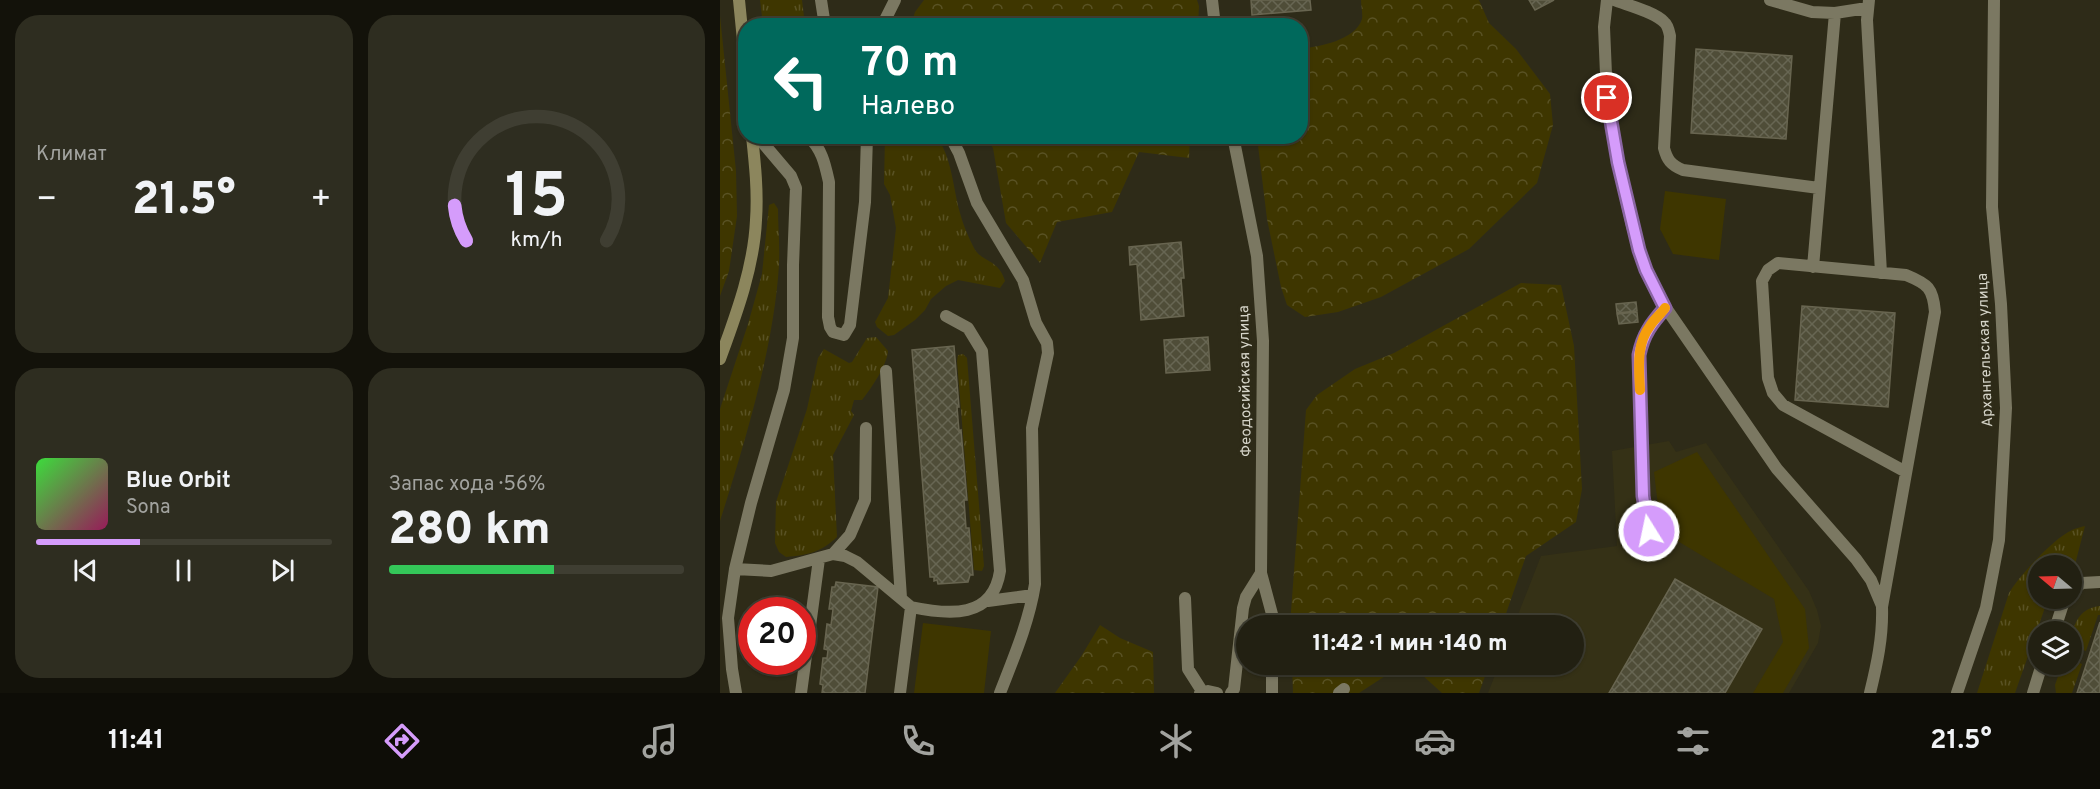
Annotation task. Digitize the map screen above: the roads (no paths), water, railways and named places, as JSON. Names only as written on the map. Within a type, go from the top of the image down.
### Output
[{"type":"main road","points":[[739,0],[741,18]]},
{"type":"main road","points":[[720,359],[734,321],[754,240],[757,219],[753,144]]},
{"type":"street","points":[[821,0],[824,18]]},
{"type":"street","points":[[886,18],[895,0]]},
{"type":"street","points":[[1212,0],[1214,18]]},
{"type":"street","points":[[1607,0],[1604,27],[1607,98],[1618,162],[1646,270],[1665,308],[1777,469],[1857,559],[1871,580],[1882,607]]},
{"type":"street","points":[[1614,0],[1656,16],[1664,21],[1668,28],[1670,36],[1664,148],[1673,166],[1683,170],[1819,188]]},
{"type":"street","points":[[1770,0],[1812,12],[1835,13],[1868,4],[1881,273]]},
{"type":"street","name":"Архангельская улица","points":[[1957,693],[1986,608],[1999,540],[2001,504],[2006,408],[2001,304],[1992,207],[1994,0]]},
{"type":"street","points":[[1813,267],[1835,13]]},
{"type":"street","points":[[736,693],[728,618],[735,569],[751,503],[784,390],[793,338],[796,189],[791,176],[764,144]]},
{"type":"street","points":[[816,144],[825,161],[829,182],[828,317],[833,332],[844,335],[850,325],[866,202],[867,144]]},
{"type":"street","points":[[954,144],[977,203],[1023,280],[1036,323],[1047,343],[1048,353],[1032,428],[1035,584],[1026,627],[1000,693]]},
{"type":"street","name":"Феодосийская улица","points":[[1235,144],[1257,256],[1263,341],[1261,573],[1272,615]]},
{"type":"street","points":[[1870,693],[1880,649],[1882,607],[1935,312],[1934,296],[1923,282],[1906,275],[1778,263],[1768,270],[1762,281],[1768,378],[1773,393],[1783,405],[1906,472]]},
{"type":"street","points":[[1652,544],[1643,496],[1639,355],[1641,340],[1665,308]]},
{"type":"street","points":[[946,316],[968,328],[982,351],[1000,571],[995,592],[988,601]]},
{"type":"street","points":[[886,371],[902,598]]},
{"type":"street","points":[[735,569],[771,571],[833,554],[850,535],[865,500],[866,428]]},
{"type":"street","points":[[833,554],[845,556],[856,562],[911,607],[929,611],[957,611],[977,607],[988,601],[1033,595]]},
{"type":"street","points":[[801,693],[819,559]]},
{"type":"street","points":[[1232,693],[1243,608],[1246,597],[1261,573]]},
{"type":"street","points":[[2082,583],[2100,582]]},
{"type":"street","points":[[1185,598],[1188,669],[1201,692],[1217,693]]},
{"type":"street","points":[[900,693],[911,607]]},
{"type":"street","points":[[1272,675],[1272,693]]},
{"type":"street","points":[[2033,693],[2039,675]]}]
